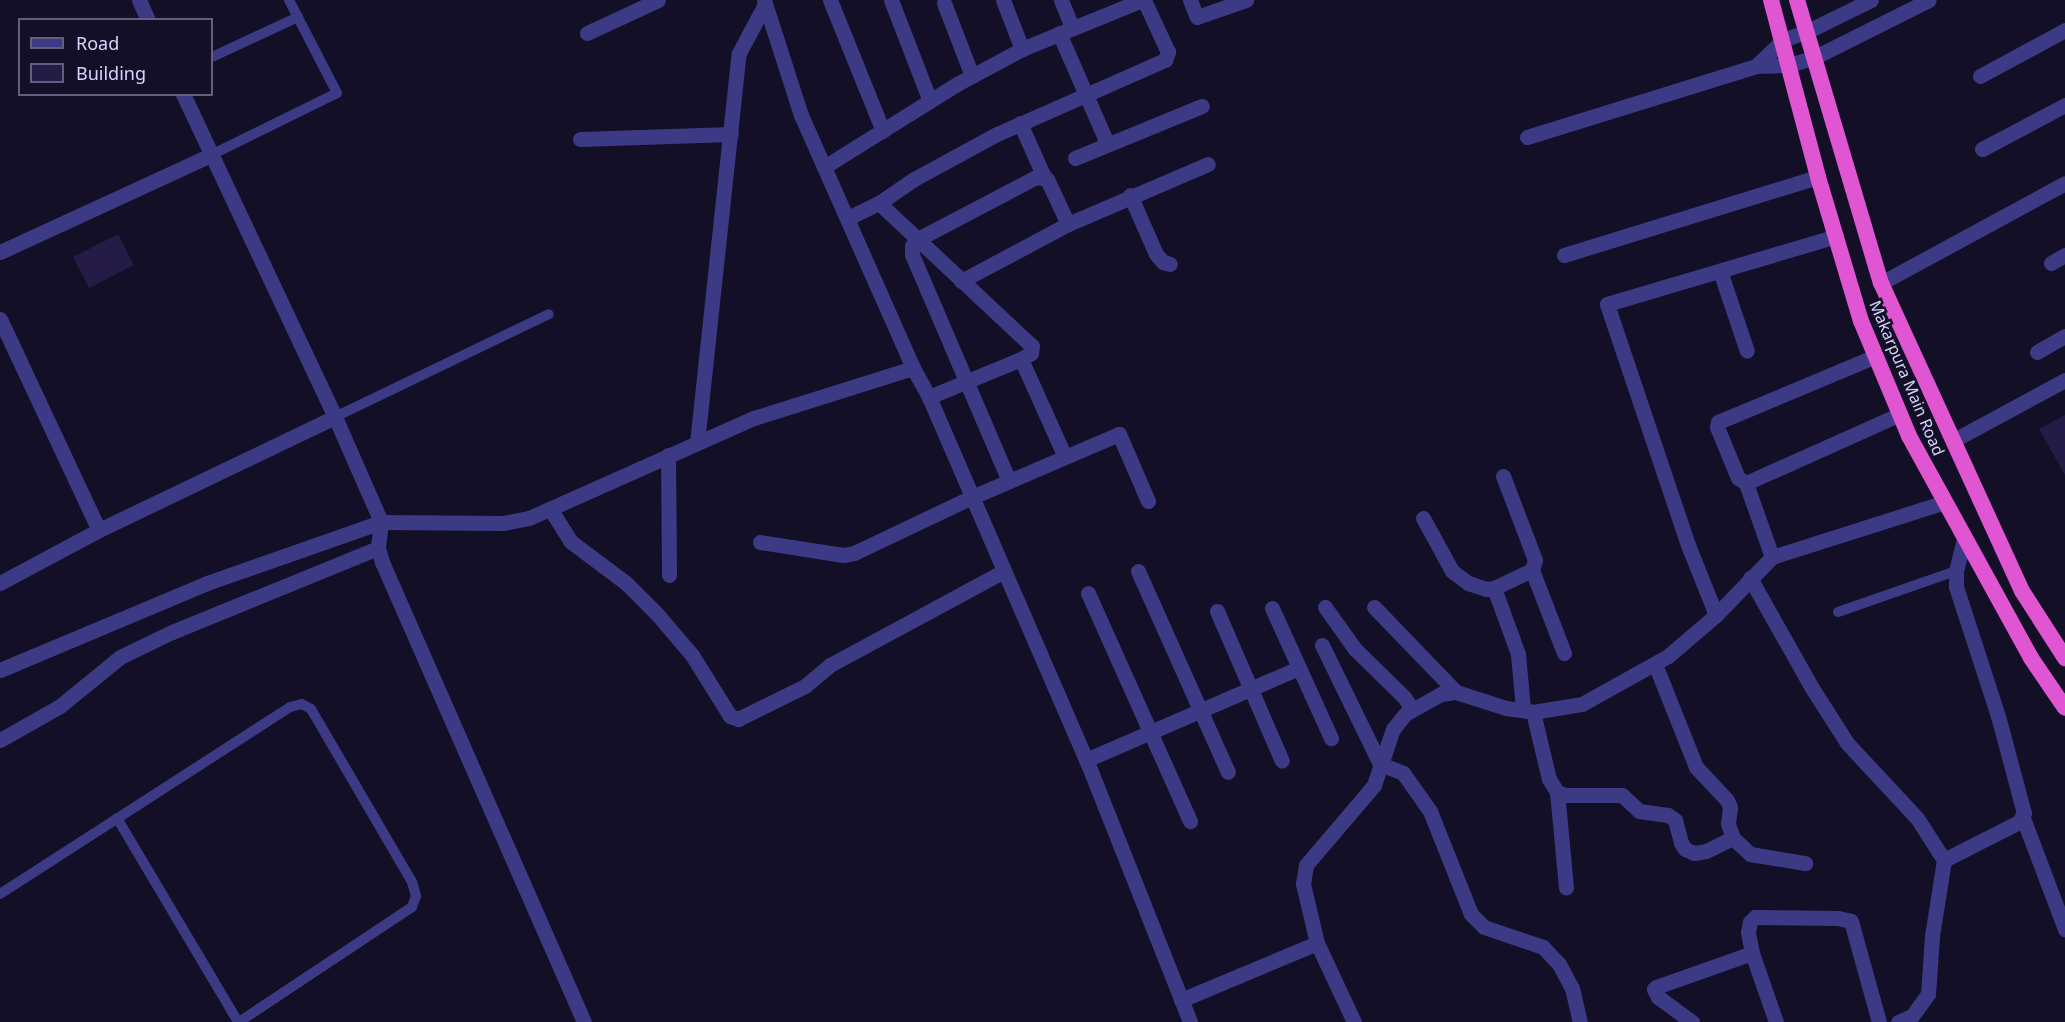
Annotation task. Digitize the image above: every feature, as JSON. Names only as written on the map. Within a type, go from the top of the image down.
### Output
[{"type":"highway","name":"Makarpura Main Road","points":[[1771,0],[1818,177],[1861,321],[1900,414],[1964,539],[2031,658],[2065,708]]},
{"type":"highway","name":"Makarpura Main Road","points":[[1797,0],[1881,283],[2022,591],[2065,658]]},
{"type":"street","points":[[139,0],[147,18]]},
{"type":"street","points":[[587,33],[658,0]]},
{"type":"street","points":[[830,0],[883,131]]},
{"type":"street","points":[[891,0],[930,101]]},
{"type":"street","points":[[1003,0],[1022,49]]},
{"type":"street","points":[[1061,0],[1066,30],[1086,94],[1107,143]]},
{"type":"street","points":[[824,167],[930,101],[1022,49],[1121,4],[1143,0],[1168,56],[1020,123],[914,179],[879,203],[848,218]]},
{"type":"street","points":[[1190,0],[1197,17],[1246,0]]},
{"type":"street","points":[[1756,66],[1783,40],[1808,31],[1871,0]]},
{"type":"street","points":[[1527,137],[1756,66],[1789,65],[1815,57],[1929,0]]},
{"type":"street","points":[[697,443],[740,52],[764,3]]},
{"type":"street","points":[[764,3],[801,115],[928,397],[1086,760],[1190,1022]]},
{"type":"street","points":[[944,3],[972,76]]},
{"type":"street","points":[[1980,76],[2065,30]]},
{"type":"street","points":[[184,96],[335,417],[381,522],[378,548],[584,1022]]},
{"type":"street","points":[[1982,149],[2065,105]]},
{"type":"street","points":[[1075,158],[1202,106]]},
{"type":"street","points":[[1020,123],[1068,224]]},
{"type":"street","points":[[580,139],[731,134]]},
{"type":"street","points":[[0,252],[211,155]]},
{"type":"street","points":[[961,281],[1068,224],[1130,195],[1208,164]]},
{"type":"street","points":[[1009,481],[912,255],[912,246],[916,240],[1036,177],[1044,177]]},
{"type":"street","points":[[1563,255],[1818,177]]},
{"type":"street","points":[[1881,283],[2065,183]]},
{"type":"street","points":[[1130,195],[1156,254],[1162,262],[1170,264]]},
{"type":"street","points":[[879,203],[1032,346],[1031,353],[1021,359],[928,397]]},
{"type":"street","points":[[1716,615],[1688,545],[1607,306],[1610,302],[1836,236]]},
{"type":"street","points":[[2051,263],[2065,255]]},
{"type":"street","points":[[1720,271],[1747,351]]},
{"type":"street","points":[[0,319],[99,530]]},
{"type":"street","points":[[2037,352],[2065,336]]},
{"type":"street","points":[[1772,556],[1746,483],[1738,478],[1717,426],[1718,422],[1876,356]]},
{"type":"street","points":[[1021,359],[1065,457]]},
{"type":"street","points":[[0,670],[207,583],[381,522],[503,523],[551,510],[754,418],[913,368]]},
{"type":"street","points":[[1954,440],[2065,380]]},
{"type":"street","points":[[1746,483],[1900,414]]},
{"type":"street","points":[[0,583],[99,530],[335,417]]},
{"type":"street","points":[[760,542],[843,555],[869,546],[972,497],[1119,434],[1148,501]]},
{"type":"street","points":[[669,455],[669,575]]},
{"type":"street","points":[[1503,476],[1535,560],[1532,570],[1564,652]]},
{"type":"street","points":[[1354,1022],[1317,943],[1303,884],[1306,865],[1374,784],[1393,729],[1405,714],[1441,694],[1456,692],[1506,708],[1528,711],[1582,704],[1655,663],[1716,615],[1772,556],[1945,502]]},
{"type":"street","points":[[551,510],[570,540],[626,583],[657,614],[692,655],[730,716],[738,719],[805,686],[830,665],[1004,572]]},
{"type":"street","points":[[1423,518],[1452,571],[1468,583],[1486,589],[1494,588],[1532,570]]},
{"type":"street","points":[[1964,539],[1956,572],[1956,587],[1998,716],[2024,813],[2023,818],[2065,929]]},
{"type":"street","points":[[0,740],[60,706],[120,657],[172,632],[378,548]]},
{"type":"street","points":[[1138,571],[1228,772]]},
{"type":"street","points":[[1750,579],[1807,679],[1847,743],[1917,818],[1944,860],[1932,936],[1928,994],[1908,1020]]},
{"type":"street","points":[[1494,588],[1518,654],[1528,711],[1550,779],[1557,792],[1566,888]]},
{"type":"street","points":[[1088,592],[1190,822]]},
{"type":"street","points":[[1324,607],[1355,649],[1412,709]]},
{"type":"street","points":[[1374,607],[1456,692]]},
{"type":"street","points":[[1272,608],[1331,738]]},
{"type":"street","points":[[1217,611],[1282,761]]},
{"type":"street","points":[[1322,645],[1380,764],[1403,773],[1430,811],[1471,914],[1484,927],[1543,947],[1559,964],[1572,988],[1580,1022]]},
{"type":"street","points":[[1655,663],[1696,767],[1727,800],[1730,807],[1728,824],[1733,838],[1750,854],[1805,862]]},
{"type":"street","points":[[1086,760],[1299,668]]},
{"type":"street","points":[[1557,792],[1565,795],[1622,795],[1639,811],[1668,815],[1675,820],[1685,849],[1694,853],[1706,851],[1733,838]]},
{"type":"street","points":[[1944,860],[2023,818]]},
{"type":"street","points":[[1776,1022],[1752,953],[1748,932],[1750,922],[1755,917],[1838,918],[1851,921],[1879,1022]]},
{"type":"street","points":[[1181,1000],[1317,943]]},
{"type":"street","points":[[1692,1022],[1658,997],[1654,990],[1656,987],[1752,953]]},
{"type":"lane","points":[[211,155],[337,93],[289,0]]},
{"type":"lane","points":[[213,57],[298,17]]},
{"type":"lane","points":[[335,417],[549,314]]},
{"type":"lane","points":[[1838,612],[1956,572]]},
{"type":"lane","points":[[0,894],[117,818],[290,707],[302,704],[311,709],[412,882],[416,896],[412,907],[239,1022],[117,818]]},
{"type":"building","points":[[118,234],[134,265],[89,288],[73,257]]},
{"type":"building","points":[[2065,415],[2065,475],[2039,429]]}]
